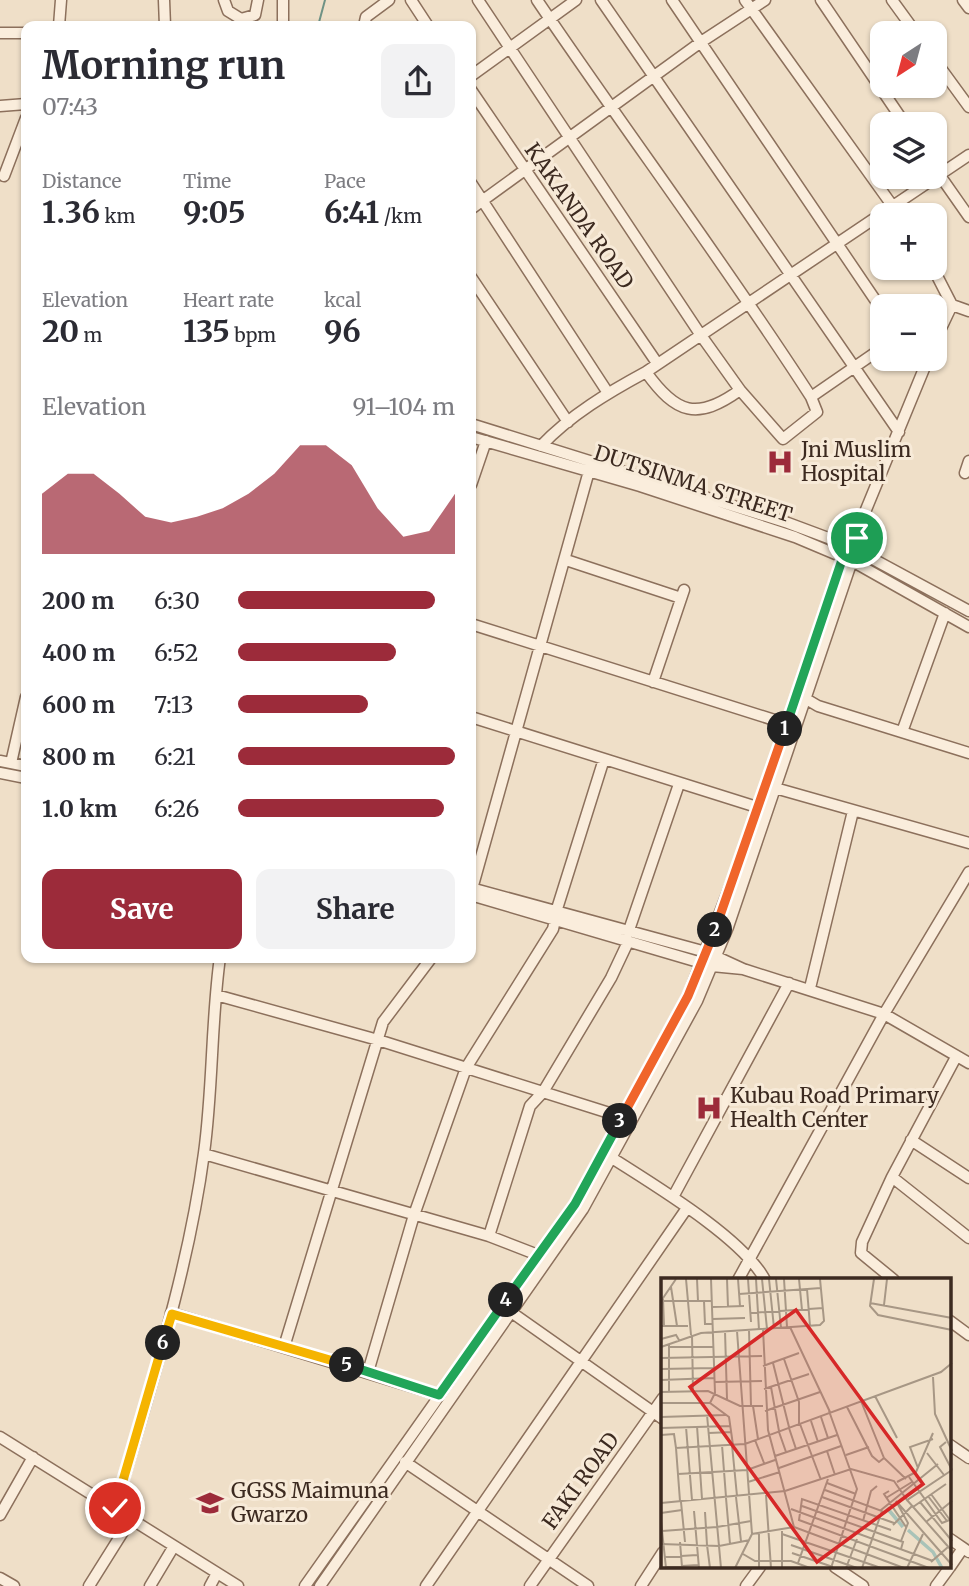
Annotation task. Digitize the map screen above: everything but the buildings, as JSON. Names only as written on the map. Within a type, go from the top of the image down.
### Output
[{"type":"street","points":[[59,21],[61,0]]},
{"type":"street","points":[[164,0],[165,21]]},
{"type":"street","points":[[224,0],[228,11],[240,19],[255,15],[258,0]]},
{"type":"street","points":[[283,21],[284,0]]},
{"type":"street","points":[[365,21],[366,17],[389,0]]},
{"type":"street","points":[[411,0],[425,21]]},
{"type":"street","points":[[478,0],[700,334],[740,390],[783,439],[817,412],[811,397],[748,300],[609,108],[537,0]]},
{"type":"street","points":[[476,72],[576,0]]},
{"type":"street","points":[[601,0],[899,432]]},
{"type":"street","points":[[672,0],[871,294]]},
{"type":"street","points":[[476,205],[701,42],[748,4],[765,0]]},
{"type":"street","points":[[821,0],[897,112]]},
{"type":"street","points":[[892,0],[907,21]]},
{"type":"street","points":[[963,0],[969,8]]},
{"type":"street","points":[[748,4],[890,203]]},
{"type":"street","points":[[0,33],[21,33]]},
{"type":"street","points":[[947,77],[969,107]]},
{"type":"street","name":"KAKANDA ROAD","points":[[476,98],[657,363]]},
{"type":"street","points":[[0,106],[21,104]]},
{"type":"street","points":[[4,176],[21,131]]},
{"type":"street","points":[[947,166],[969,155]]},
{"type":"street","points":[[947,185],[969,217]]},
{"type":"street","points":[[904,203],[919,189]]},
{"type":"street","points":[[476,191],[608,393]]},
{"type":"street","points":[[541,446],[608,393],[646,372],[748,300],[837,242],[870,225]]},
{"type":"street","points":[[939,280],[952,304],[969,311]]},
{"type":"street","points":[[476,284],[568,422]]},
{"type":"street","points":[[947,315],[952,304]]},
{"type":"street","points":[[811,397],[870,357]]},
{"type":"street","points":[[320,1586],[405,1462],[538,1255],[575,1204],[709,959],[775,788],[801,696],[856,534],[923,371]]},
{"type":"street","points":[[646,372],[674,403],[694,411],[711,408],[740,390]]},
{"type":"street","name":"DUTSINMA STREET","points":[[476,426],[788,523],[852,547],[969,611]]},
{"type":"street","name":"DUTSINMA STREET","points":[[476,438],[589,471],[795,537],[847,559],[969,627]]},
{"type":"street","points":[[476,469],[485,441]]},
{"type":"street","points":[[965,473],[969,461]]},
{"type":"street","points":[[476,881],[589,471]]},
{"type":"street","points":[[566,561],[682,594],[653,682]]},
{"type":"street","points":[[902,732],[945,613]]},
{"type":"street","points":[[476,626],[787,724]]},
{"type":"street","points":[[305,1586],[439,1395],[511,1312],[583,1209],[612,1158],[697,1001],[787,724],[801,696]]},
{"type":"street","points":[[801,696],[818,706],[969,753]]},
{"type":"street","points":[[476,718],[760,808]]},
{"type":"street","points":[[11,763],[21,719]]},
{"type":"street","points":[[368,1372],[414,1215],[466,1068],[553,929],[604,759]]},
{"type":"street","points":[[0,761],[21,765]]},
{"type":"street","points":[[0,773],[21,777]]},
{"type":"street","points":[[489,1236],[530,1106],[543,1092],[611,978],[628,938],[679,784]]},
{"type":"street","points":[[775,788],[969,843]]},
{"type":"street","points":[[810,988],[853,811]]},
{"type":"street","points":[[739,1278],[884,1013],[969,872]]},
{"type":"street","points":[[476,893],[810,988],[884,1013],[963,1060]]},
{"type":"street","points":[[115,1508],[172,1314],[204,1154],[219,963]]},
{"type":"street","points":[[284,1347],[383,1022],[427,963]]},
{"type":"street","points":[[673,1197],[789,983]]},
{"type":"street","points":[[216,995],[378,1040],[622,1117]]},
{"type":"street","points":[[891,1278],[861,1253],[862,1242],[911,1140],[969,1050]]},
{"type":"street","points":[[911,1140],[969,1178]]},
{"type":"street","points":[[204,1154],[489,1236],[538,1255]]},
{"type":"street","points":[[612,1158],[673,1197],[752,1258],[764,1278]]},
{"type":"street","points":[[892,1177],[969,1238]]},
{"type":"street","points":[[426,1586],[687,1208]]},
{"type":"street","points":[[878,1268],[878,1278]]},
{"type":"street","points":[[511,1312],[658,1415]]},
{"type":"street","points":[[172,1314],[439,1395]]},
{"type":"street","points":[[951,1322],[969,1335]]},
{"type":"street","name":"FAKI ROAD","points":[[530,1586],[548,1558],[658,1415]]},
{"type":"street","points":[[0,1437],[238,1586]]},
{"type":"street","points":[[951,1446],[969,1458]]},
{"type":"street","points":[[0,1515],[33,1457]]},
{"type":"street","points":[[405,1462],[588,1586]]},
{"type":"street","points":[[89,1586],[131,1519]]},
{"type":"street","points":[[951,1540],[966,1550],[951,1566]]},
{"type":"street","points":[[150,1586],[174,1546]]},
{"type":"street","points":[[641,1586],[661,1555]]},
{"type":"street","points":[[747,1586],[759,1568]]},
{"type":"street","points":[[836,1568],[863,1586]]},
{"type":"street","points":[[936,1586],[949,1568]]},
{"type":"street","points":[[210,1586],[217,1573]]},
{"type":"street","points":[[0,1578],[14,1586]]},
{"type":"waterway","points":[[319,21],[325,0]]},
{"type":"place","name":"Jni Muslim Hospital","points":[[780,462]]},
{"type":"place","name":"Kubau Road Primary Health Center","points":[[709,1108]]},
{"type":"place","name":"GGSS Maimuna Gwarzo","points":[[210,1503]]},
{"type":"route","points":[[115,1508],[172,1314],[439,1395],[575,1204],[688,996],[760,808],[847,545],[856,534],[857,538]]}]
